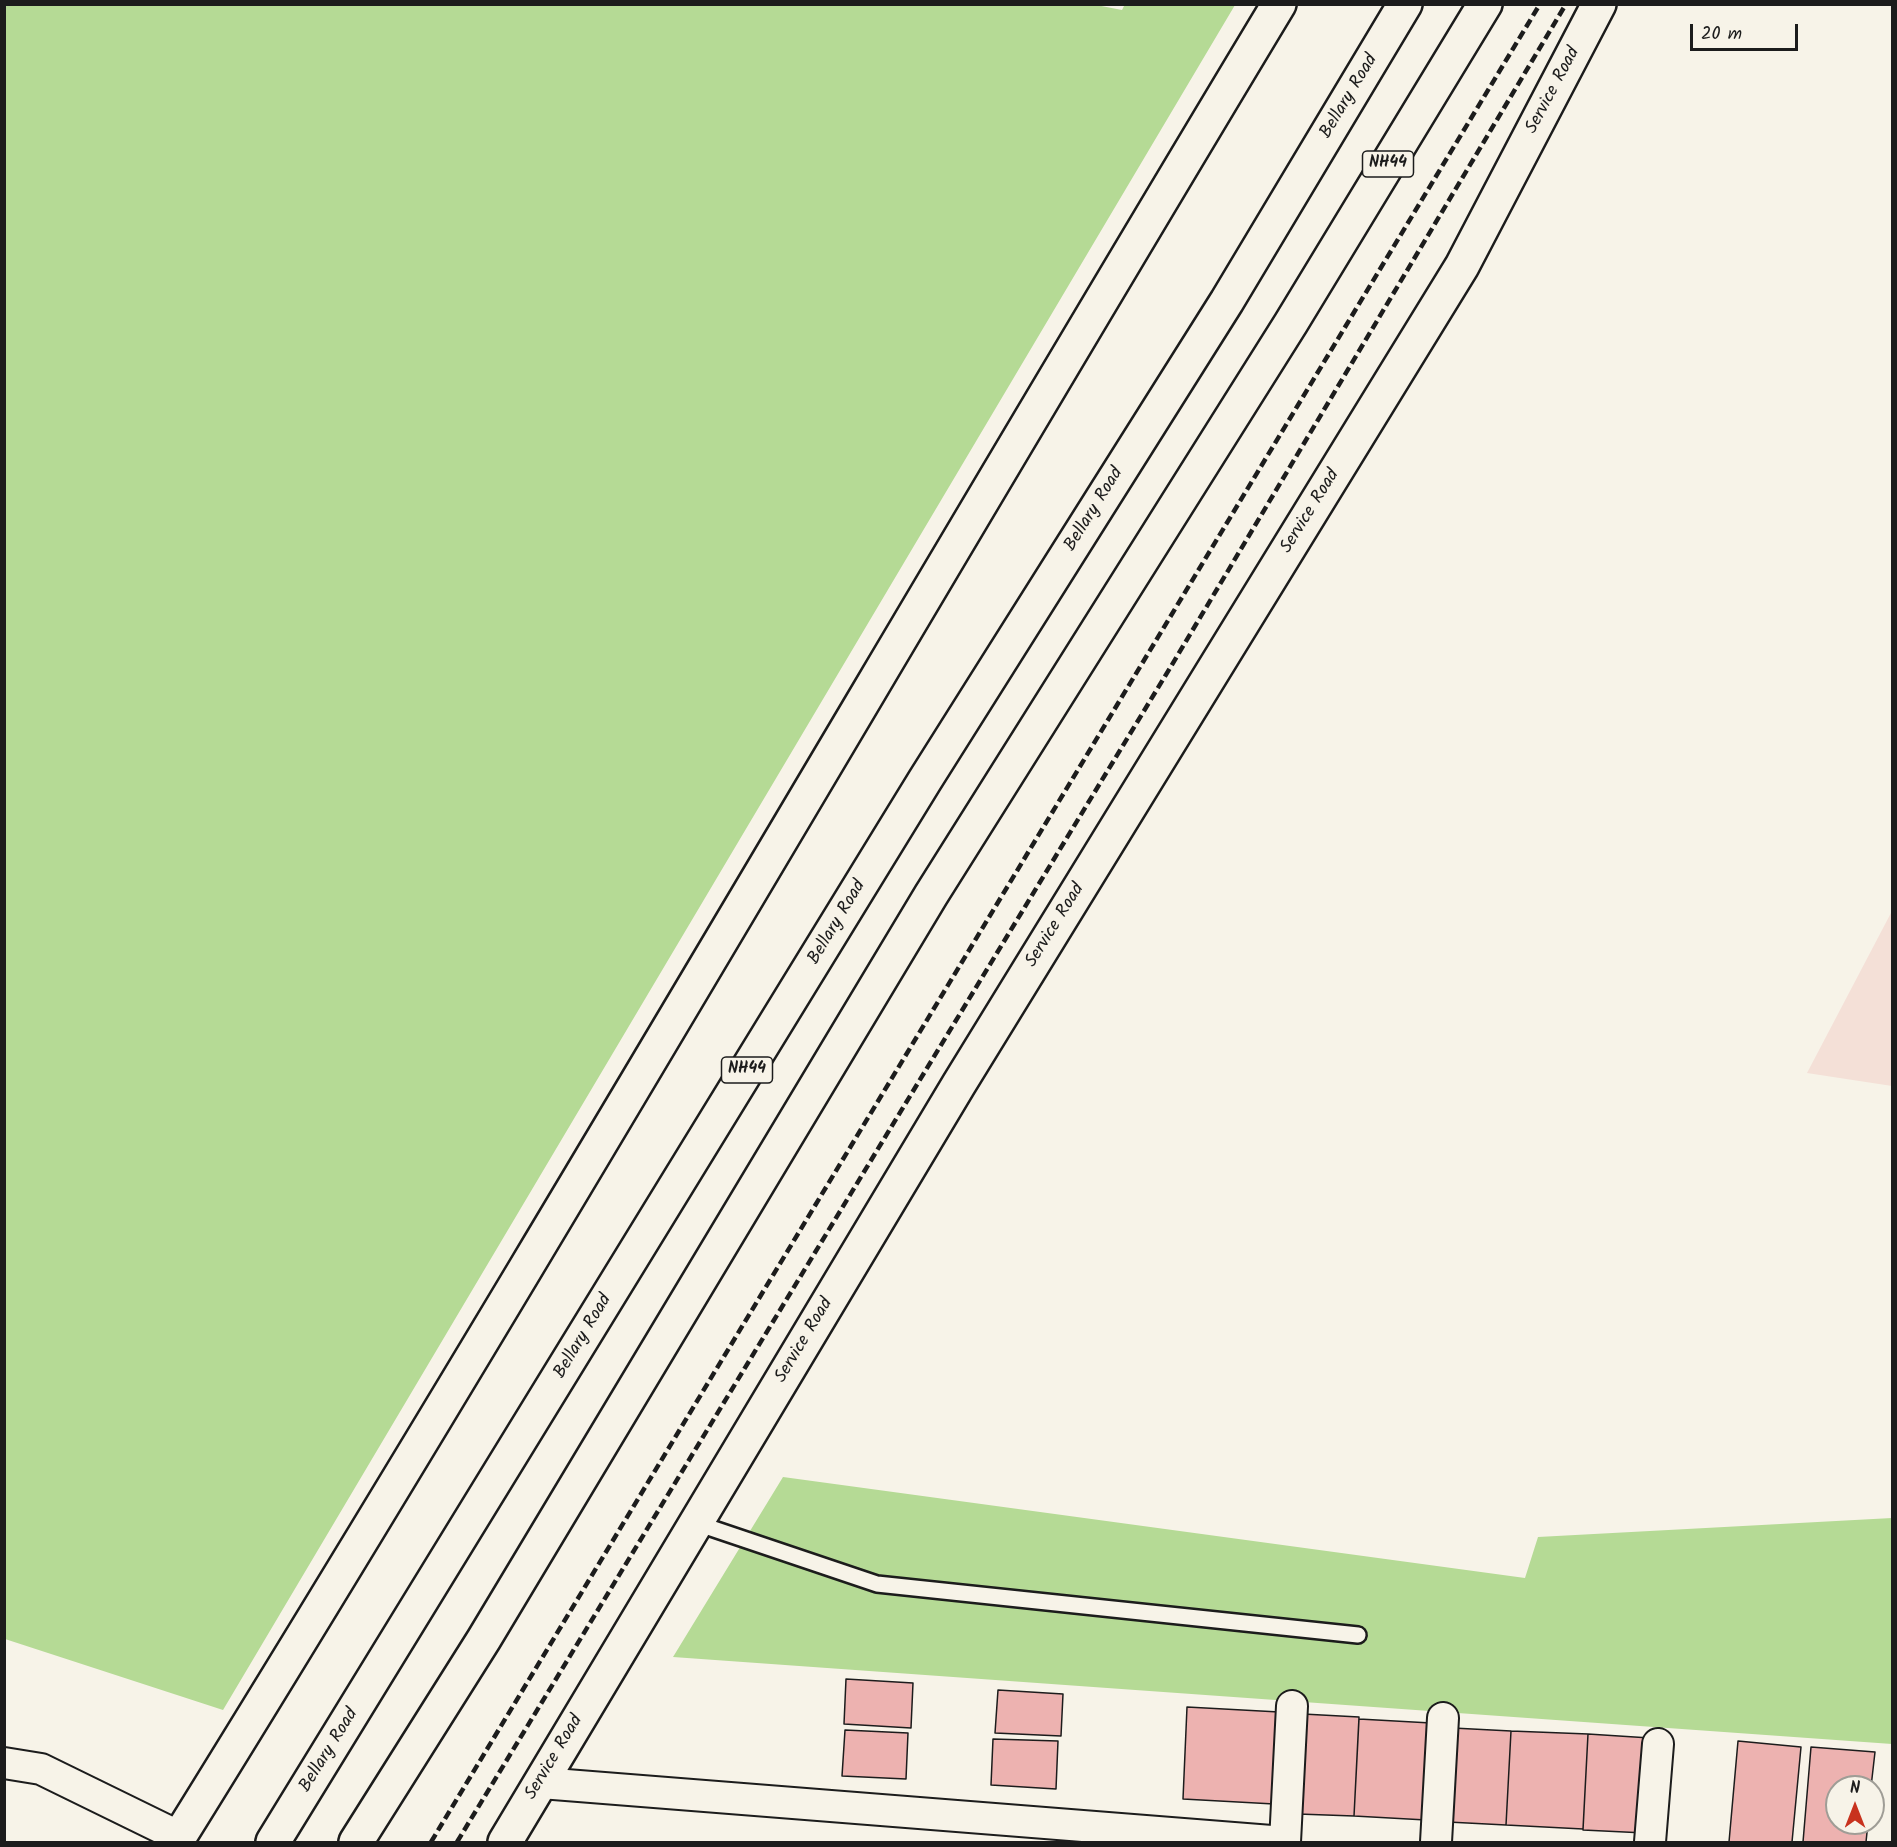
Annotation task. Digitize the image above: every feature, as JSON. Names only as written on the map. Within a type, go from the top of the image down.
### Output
[{"type":"main road","points":[[178,1840],[361,1545],[1279,4]]},
{"type":"main road","name":"Bellary Road","points":[[273,1842],[925,780],[1227,302],[1405,4]]},
{"type":"main road","name":"NH44","points":[[356,1842],[484,1639],[931,895],[1291,323],[1485,4]]},
{"type":"main road","name":"Service Road","points":[[505,1842],[959,1084],[1462,266],[1599,4]]},
{"type":"street","points":[[541,1783],[1285,1842],[1292,1706]]},
{"type":"street","points":[[1436,1842],[1443,1718]]},
{"type":"street","points":[[1650,1842],[1658,1744]]},
{"type":"street","points":[[4,1763],[41,1769],[178,1840]]},
{"type":"lane","points":[[696,1523],[877,1584],[1358,1635]]},
{"type":"shaded area","points":[[1892,911],[1892,1086],[1807,1073]]},
{"type":"green space","points":[[1091,4],[1122,10],[1125,4],[1235,5],[223,1710],[5,1639],[5,5]]},
{"type":"green space","points":[[783,1477],[1525,1578],[1538,1537],[1892,1518],[1892,1744],[673,1657]]},
{"type":"building","points":[[846,1679],[913,1683],[911,1728],[844,1724]]},
{"type":"building","points":[[998,1690],[1063,1694],[1061,1736],[995,1733]]},
{"type":"building","points":[[1187,1707],[1279,1712],[1274,1804],[1183,1799]]},
{"type":"building","points":[[1303,1714],[1359,1717],[1354,1816],[1298,1814]]},
{"type":"building","points":[[1359,1719],[1431,1723],[1426,1820],[1354,1816]]},
{"type":"building","points":[[1453,1728],[1511,1731],[1506,1825],[1448,1822]]},
{"type":"building","points":[[845,1730],[908,1733],[906,1779],[842,1776]]},
{"type":"building","points":[[1511,1731],[1588,1734],[1583,1829],[1506,1825]]},
{"type":"building","points":[[1588,1734],[1650,1738],[1645,1833],[1583,1830]]},
{"type":"building","points":[[993,1739],[1058,1741],[1056,1789],[991,1785]]},
{"type":"building","points":[[1738,1741],[1801,1747],[1792,1842],[1729,1842]]},
{"type":"building","points":[[1811,1747],[1875,1752],[1872,1775],[1825,1775],[1825,1835],[1867,1835],[1866,1842],[1803,1842]]},
{"type":"railway","points":[[431,1842],[1540,4]]},
{"type":"railway","points":[[457,1842],[1170,668],[1566,4]]}]
